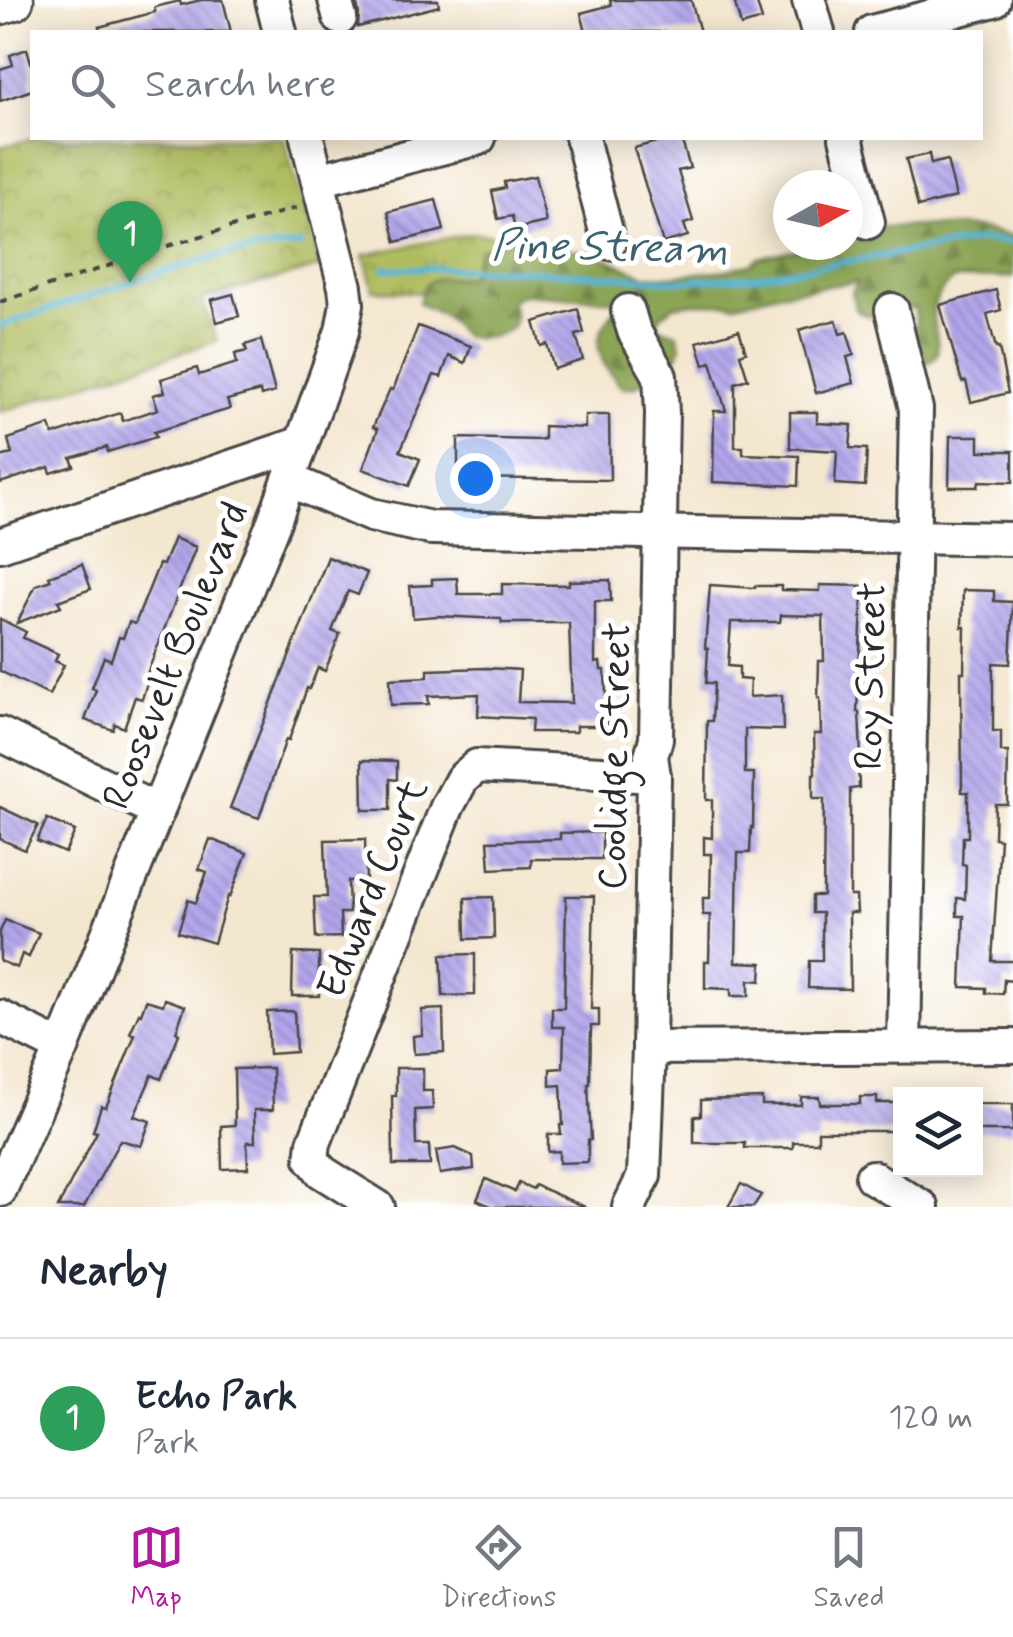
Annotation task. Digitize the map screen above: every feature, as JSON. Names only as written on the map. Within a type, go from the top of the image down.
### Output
[{"type":"main road","points":[[0,4],[13,0]]},
{"type":"street","points":[[272,0],[280,30]]},
{"type":"street","points":[[809,0],[817,30]]},
{"type":"street","points":[[880,30],[994,0]]},
{"type":"street","name":"Roosevelt Boulevard","points":[[0,1190],[158,811],[289,480],[342,331],[346,287],[311,193],[306,140]]},
{"type":"street","points":[[311,193],[472,140]]},
{"type":"street","points":[[583,140],[609,243]]},
{"type":"street","points":[[847,140],[868,222]]},
{"type":"street","name":"Roy Street","points":[[892,310],[916,410],[904,1046]]},
{"type":"street","name":"Coolidge Street","points":[[628,311],[634,331],[660,376],[662,413],[656,740],[651,756],[654,776],[650,1048],[644,1176],[629,1207]]},
{"type":"street","points":[[0,545],[302,443]]},
{"type":"street","points":[[289,480],[372,514],[431,528],[1013,540]]},
{"type":"street","points":[[0,734],[158,811]]},
{"type":"street","name":"Edward Court","points":[[378,1207],[322,1172],[312,1159],[314,1143],[447,807],[462,779],[477,766],[654,776]]},
{"type":"street","points":[[0,1017],[62,1048]]},
{"type":"street","points":[[650,1048],[1013,1046]]},
{"type":"street","points":[[872,1177],[922,1207]]},
{"type":"path","points":[[0,302],[311,193]]},
{"type":"green space","points":[[30,139],[285,140],[320,267],[202,299],[217,341],[0,412],[0,147]]},
{"type":"green space","points":[[881,227],[979,229],[1013,236],[1013,277],[954,279],[939,294],[933,314],[938,351],[930,361],[921,364],[910,333],[916,324],[915,308],[878,316],[863,314],[855,309],[852,293],[857,282],[778,293],[736,304],[673,306],[656,326],[677,333],[679,354],[633,387],[621,387],[600,352],[605,323],[622,301],[524,294],[512,299],[511,327],[500,334],[476,338],[463,335],[447,318],[419,303],[424,287],[432,280],[467,278],[473,272],[480,249],[520,238],[593,253],[644,275],[670,276],[727,270],[773,254],[773,260],[863,260],[863,232]]},
{"type":"green space","points":[[473,233],[520,238],[481,249],[467,278],[444,278],[424,293],[373,290],[364,255]]},
{"type":"building","points":[[223,0],[230,30],[100,30],[99,27],[155,12],[155,7],[180,1],[181,5]]},
{"type":"building","points":[[356,0],[438,0],[439,6],[358,27]]},
{"type":"building","points":[[610,0],[691,0],[699,30],[585,30],[581,13],[611,5]]},
{"type":"building","points":[[734,0],[756,0],[762,20],[741,26]]},
{"type":"building","points":[[27,49],[30,91],[0,101],[0,69],[13,65],[10,55]]},
{"type":"building","points":[[682,140],[690,168],[678,171],[693,221],[684,224],[688,236],[663,243],[634,148]]},
{"type":"building","points":[[929,154],[931,164],[947,160],[956,197],[918,207],[906,159]]},
{"type":"building","points":[[535,176],[546,222],[515,229],[512,216],[498,219],[492,191],[505,188],[504,182]]},
{"type":"building","points":[[436,200],[444,230],[396,242],[388,212]]},
{"type":"building","points":[[996,290],[1001,310],[987,314],[1008,393],[971,402],[940,305]]},
{"type":"building","points":[[233,294],[239,316],[217,322],[211,300]]},
{"type":"building","points":[[578,309],[584,333],[576,335],[583,360],[554,369],[547,344],[541,346],[534,322]]},
{"type":"building","points":[[836,320],[840,334],[847,332],[854,355],[847,357],[854,383],[816,393],[799,330]]},
{"type":"building","points":[[418,326],[471,346],[465,363],[449,356],[441,377],[434,375],[400,451],[420,459],[409,486],[363,469],[378,429],[373,427],[390,389],[393,390]]},
{"type":"building","points":[[739,330],[746,352],[740,354],[748,379],[735,383],[735,447],[743,447],[743,454],[799,456],[798,486],[713,482],[714,411],[726,411],[711,362],[704,365],[697,342]]},
{"type":"building","points":[[261,340],[275,392],[261,396],[260,391],[227,400],[230,409],[154,432],[156,437],[108,452],[107,447],[71,458],[74,466],[51,473],[49,467],[0,483],[0,457],[12,454],[8,439],[50,425],[53,435],[120,413],[123,421],[158,409],[153,395],[165,392],[161,379],[197,368],[199,375],[237,363],[235,354],[247,351],[245,345]]},
{"type":"building","points":[[790,412],[817,412],[817,423],[852,425],[850,448],[867,449],[865,486],[835,484],[837,451],[790,448]]},
{"type":"building","points":[[585,415],[609,415],[610,480],[458,478],[458,438],[540,440],[544,439],[544,426],[585,428]]},
{"type":"building","points":[[950,436],[979,436],[979,451],[1013,451],[1013,482],[979,481],[978,487],[949,487]]},
{"type":"building","points":[[174,538],[196,547],[145,679],[148,680],[142,699],[135,697],[124,728],[115,724],[113,730],[85,720],[104,657],[111,660],[129,622],[135,624]]},
{"type":"building","points":[[328,557],[367,573],[358,595],[348,591],[332,631],[340,634],[325,671],[318,668],[307,688],[259,818],[230,808]]},
{"type":"building","points":[[82,564],[91,589],[17,623],[36,585]]},
{"type":"building","points":[[457,578],[458,594],[502,594],[502,584],[569,585],[569,581],[610,580],[611,601],[595,601],[595,663],[600,662],[601,670],[605,670],[607,726],[576,726],[576,732],[531,732],[532,719],[478,716],[479,694],[428,696],[429,704],[391,705],[390,679],[428,677],[428,670],[487,668],[520,670],[518,702],[572,703],[569,623],[413,618],[410,586],[432,585],[432,579]]},
{"type":"building","points":[[710,585],[820,591],[820,585],[863,586],[857,712],[859,788],[850,789],[850,896],[856,896],[857,913],[849,913],[850,989],[808,988],[809,961],[822,961],[822,913],[812,913],[812,896],[823,896],[824,799],[813,799],[813,774],[814,734],[821,734],[818,698],[819,661],[824,661],[823,616],[781,615],[780,622],[731,622],[728,666],[739,667],[739,679],[750,680],[749,697],[782,695],[783,730],[745,729],[745,773],[754,773],[753,828],[750,853],[738,853],[736,962],[762,963],[761,981],[749,980],[749,996],[731,996],[731,989],[705,988],[710,915],[703,915],[703,898],[710,898],[711,854],[704,854],[704,837],[712,838],[712,800],[706,800],[707,721],[712,721],[714,683],[706,683]]},
{"type":"building","points":[[963,590],[994,591],[994,601],[1013,602],[1010,664],[993,663],[993,731],[1001,731],[1001,752],[1008,752],[1007,804],[995,804],[994,838],[1000,839],[992,961],[1013,961],[1013,981],[1004,980],[1003,994],[986,993],[986,988],[961,987],[964,916],[957,916],[957,898],[965,899],[963,837],[968,837],[968,792],[962,792]]},
{"type":"building","points":[[0,619],[26,632],[23,638],[58,654],[55,661],[64,665],[49,695],[0,671]]},
{"type":"building","points":[[362,760],[397,761],[397,780],[390,779],[390,810],[363,810]]},
{"type":"building","points":[[0,807],[38,825],[25,850],[0,839]]},
{"type":"building","points":[[47,819],[75,831],[65,853],[37,841]]},
{"type":"building","points":[[602,832],[602,859],[531,859],[531,867],[490,869],[488,841],[560,839],[560,833]]},
{"type":"building","points":[[210,839],[247,853],[228,896],[214,943],[178,932],[188,900],[196,903],[207,872],[199,869]]},
{"type":"building","points":[[365,839],[366,880],[348,881],[349,913],[340,913],[341,937],[316,938],[314,897],[327,897],[325,840]]},
{"type":"building","points":[[566,896],[594,896],[591,1009],[599,1009],[599,1026],[591,1026],[588,1162],[559,1163],[559,1151],[548,1152],[548,1134],[561,1134],[563,1125],[561,1085],[550,1086],[550,1069],[563,1068],[564,1027],[552,1027],[552,1008],[564,1008]]},
{"type":"building","points":[[493,897],[494,938],[466,939],[465,898]]},
{"type":"building","points":[[5,920],[39,933],[29,957],[22,954],[17,968],[0,961],[0,932]]},
{"type":"building","points":[[293,953],[319,954],[319,996],[292,996]]},
{"type":"building","points":[[475,954],[475,995],[443,996],[441,955]]},
{"type":"building","points":[[165,999],[185,1006],[176,1032],[179,1034],[161,1079],[152,1075],[134,1116],[150,1121],[141,1146],[120,1140],[84,1207],[58,1207],[97,1132],[93,1131],[101,1106],[106,1107],[135,1035],[130,1033],[139,1013],[146,1000],[163,1005]]},
{"type":"building","points":[[443,1009],[444,1052],[414,1054],[413,1036],[422,1035],[422,1010]]},
{"type":"building","points":[[294,1011],[296,1052],[269,1054],[267,1012]]},
{"type":"building","points":[[272,1068],[273,1110],[254,1110],[255,1142],[247,1142],[248,1168],[222,1169],[221,1126],[235,1125],[234,1069]]},
{"type":"building","points":[[396,1068],[423,1068],[423,1091],[432,1091],[433,1109],[415,1110],[416,1145],[429,1145],[430,1165],[393,1165],[392,1096],[396,1096]]},
{"type":"building","points":[[801,1097],[819,1097],[820,1104],[860,1104],[860,1097],[877,1097],[877,1103],[893,1103],[893,1131],[818,1131],[818,1142],[793,1142],[793,1148],[694,1143],[694,1116],[701,1116],[701,1100],[762,1098],[762,1105],[801,1105]]},
{"type":"building","points":[[983,1104],[1013,1104],[1013,1131],[983,1131]]},
{"type":"building","points":[[455,1148],[473,1156],[474,1169],[440,1174],[436,1151]]},
{"type":"building","points":[[486,1179],[515,1192],[519,1183],[533,1189],[535,1185],[585,1207],[492,1207],[477,1200]]},
{"type":"building","points":[[741,1184],[761,1195],[753,1207],[728,1207]]},
{"type":"waterway","name":"Pine Stream","points":[[384,269],[520,270],[679,281],[750,277],[981,240],[1013,242]]},
{"type":"waterway","name":"Pine Stream","points":[[0,326],[230,253],[301,245]]},
{"type":"place","name":"Echo Park","points":[[130,283]]}]
